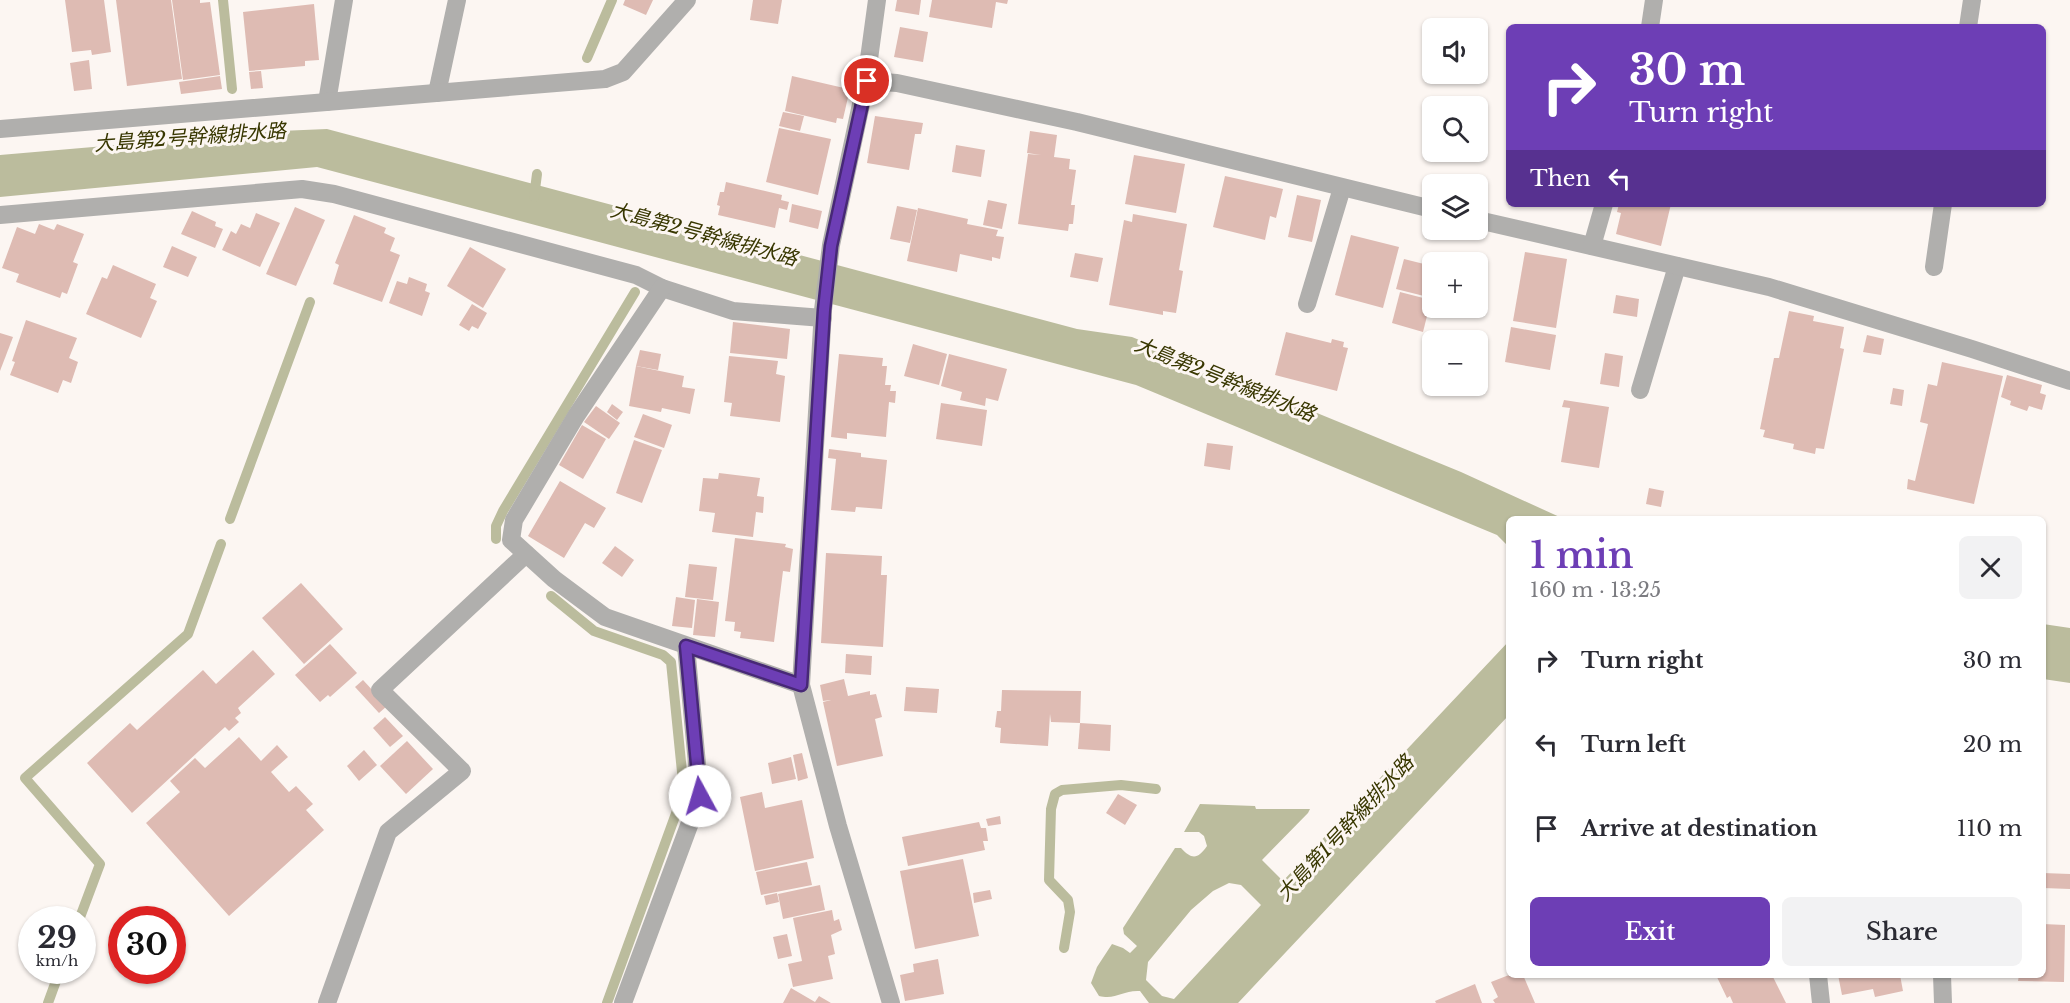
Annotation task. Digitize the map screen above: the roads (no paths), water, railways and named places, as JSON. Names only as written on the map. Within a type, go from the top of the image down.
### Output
[{"type":"street","points":[[327,102],[344,0]]},
{"type":"street","points":[[437,93],[458,0]]},
{"type":"street","points":[[0,129],[605,79],[623,72],[687,0]]},
{"type":"street","points":[[877,0],[867,81],[831,246],[823,314],[801,685],[835,815],[891,1003]]},
{"type":"street","points":[[1650,24],[1654,0]]},
{"type":"street","points":[[1968,24],[1972,0]]},
{"type":"street","points":[[867,81],[897,83],[1077,122],[1422,207]]},
{"type":"street","points":[[1307,304],[1342,188]]},
{"type":"street","points":[[0,215],[302,189],[334,194],[636,275],[662,288],[733,311],[823,314]]},
{"type":"street","points":[[1592,246],[1603,207]]},
{"type":"street","points":[[1934,267],[1943,207]]},
{"type":"street","points":[[1488,222],[1769,286],[2070,381]]},
{"type":"street","points":[[1640,390],[1677,266]]},
{"type":"street","points":[[662,288],[576,416],[514,520],[511,540],[554,579],[605,617],[801,685]]},
{"type":"street","points":[[327,1003],[388,832],[462,771],[380,690],[526,554]]},
{"type":"street","points":[[624,1003],[700,796],[686,646]]},
{"type":"street","points":[[1818,978],[1821,1003]]},
{"type":"street","points":[[1942,978],[1943,1003]]},
{"type":"water","name":"大島第2号幹線排水路","points":[[327,129],[1077,329],[1132,337],[1461,472],[1557,516],[1506,516],[1506,544],[1497,535],[1136,385],[317,167],[0,197],[0,155]]},
{"type":"water","points":[[2046,624],[2070,628],[2070,683],[2046,679]]},
{"type":"water","name":"大島第1号幹線排水路","points":[[1506,644],[1506,718],[1238,1003],[1149,1003],[1140,991],[1110,997],[1099,996],[1091,983],[1097,967],[1112,944],[1130,953],[1137,946],[1124,934],[1123,928],[1175,848],[1181,848],[1188,855],[1198,856],[1207,846],[1204,836],[1199,832],[1184,832],[1200,804],[1255,806],[1256,809],[1310,809],[1262,860],[1283,881]],"holes":[[[1229,883],[1241,885],[1261,905],[1174,999],[1162,996],[1146,980],[1148,962],[1191,910],[1213,891]]]},
{"type":"waterway","points":[[223,0],[232,89]]},
{"type":"waterway","points":[[587,58],[612,0]]},
{"type":"waterway","points":[[534,197],[537,174]]},
{"type":"waterway","points":[[496,539],[496,526],[503,511],[635,292]]},
{"type":"waterway","points":[[230,519],[310,302]]},
{"type":"waterway","points":[[84,906],[100,864],[25,778],[188,634],[221,544]]},
{"type":"waterway","points":[[551,596],[594,631],[663,655],[671,662],[683,782],[682,797],[607,1003]]},
{"type":"waterway","points":[[1064,948],[1070,912],[1068,900],[1049,880],[1051,809],[1055,794],[1062,790],[1121,785],[1156,789]]},
{"type":"waterway","points":[[48,1003],[55,984]]}]
